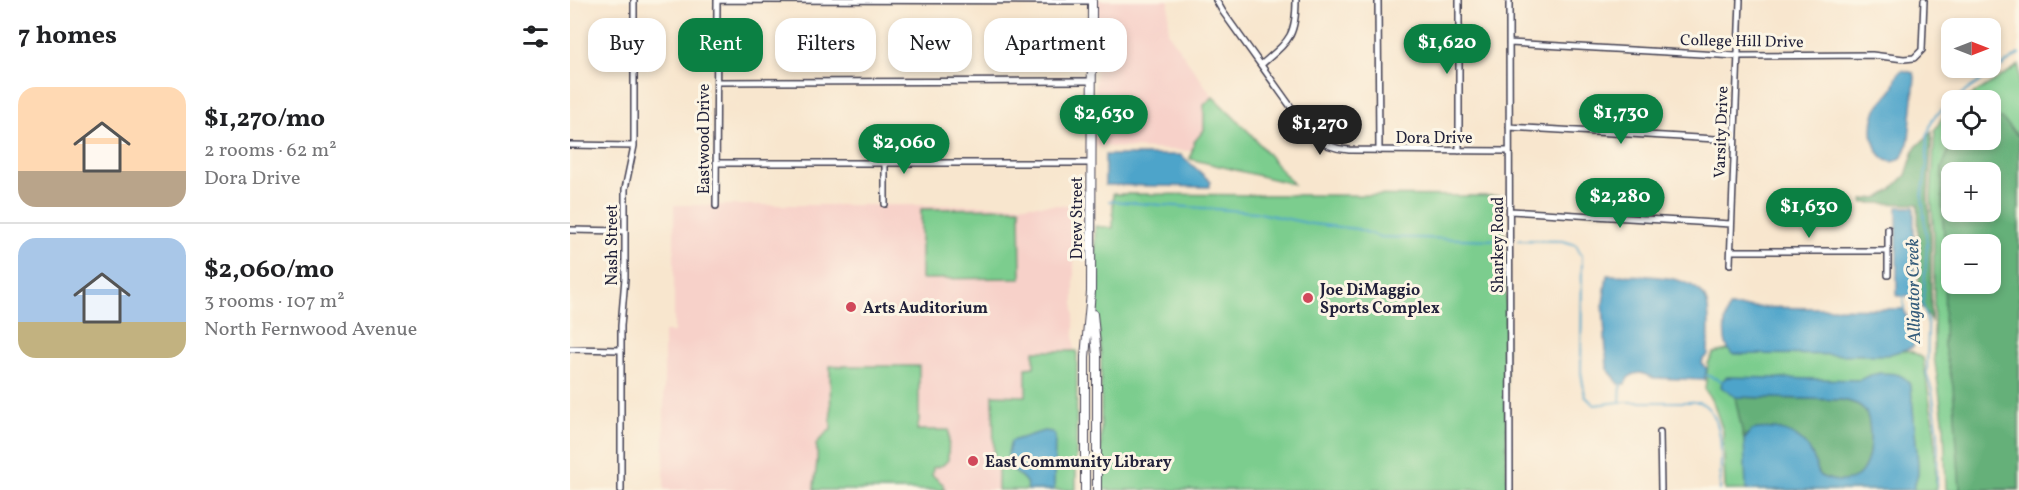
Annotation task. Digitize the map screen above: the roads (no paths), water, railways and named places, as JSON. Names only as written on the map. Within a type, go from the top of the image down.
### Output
[{"type":"main road","name":"Drew Street","points":[[1092,0],[1091,292],[1097,357],[1097,490]]},
{"type":"main road","name":"Drew Street","points":[[1085,490],[1085,357],[1091,292]]},
{"type":"street","name":"Nash Street","points":[[621,490],[621,326],[626,278],[625,189],[634,146],[634,0]]},
{"type":"street","points":[[717,0],[1092,0]]},
{"type":"street","name":"Eastwood Drive","points":[[716,206],[717,0]]},
{"type":"street","name":"Dora Drive","points":[[1216,0],[1311,135],[1320,142],[1340,150],[1509,151]]},
{"type":"street","points":[[1261,65],[1290,39],[1295,24],[1296,0]]},
{"type":"street","points":[[1378,0],[1379,151]]},
{"type":"street","points":[[1459,0],[1459,151]]},
{"type":"street","name":"Sharkey Road","points":[[1509,0],[1510,490]]},
{"type":"street","name":"Varsity Drive","points":[[1730,264],[1740,0]]},
{"type":"street","name":"College Hill Drive","points":[[1509,43],[1737,56],[1872,55],[1904,59],[1914,57],[1922,50],[1924,0]]},
{"type":"street","points":[[717,82],[1092,81]]},
{"type":"street","points":[[1509,127],[1733,140]]},
{"type":"street","points":[[570,145],[634,146]]},
{"type":"street","points":[[717,163],[1091,163]]},
{"type":"street","points":[[885,163],[885,204]]},
{"type":"street","points":[[1510,211],[1731,224]]},
{"type":"street","points":[[1888,229],[1888,275]]},
{"type":"street","points":[[570,230],[625,231]]},
{"type":"street","points":[[1731,251],[1888,251]]},
{"type":"street","points":[[570,349],[621,350]]},
{"type":"street","points":[[1660,432],[1661,490]]},
{"type":"water","points":[[1902,70],[1914,73],[1915,77],[1909,139],[1905,153],[1898,160],[1891,161],[1877,151],[1872,127],[1876,109],[1892,90]]},
{"type":"water","points":[[1105,155],[1181,155],[1211,182],[1209,187],[1105,185]]},
{"type":"water","points":[[1897,207],[1914,207],[1914,296],[1897,296]]},
{"type":"water","points":[[1607,275],[1663,277],[1691,285],[1701,293],[1707,303],[1709,322],[1708,355],[1703,359],[1702,364],[1707,369],[1704,380],[1654,378],[1641,373],[1628,378],[1625,384],[1618,384],[1607,369],[1603,304]]},
{"type":"water","points":[[1729,307],[1904,309],[1916,338],[1913,347],[1887,355],[1732,354],[1725,338]]},
{"type":"water","points":[[1880,373],[1902,376],[1911,387],[1918,463],[1918,474],[1913,490],[1746,490],[1744,440],[1752,430],[1768,428],[1790,433],[1809,449],[1820,476],[1842,481],[1850,480],[1862,470],[1869,453],[1870,427],[1862,407],[1850,402],[1735,397],[1721,387],[1722,381],[1727,377],[1859,380]]},
{"type":"water","points":[[1044,431],[1052,432],[1055,436],[1054,490],[1028,490],[1024,479],[1011,467],[1008,453],[1011,441]]},
{"type":"waterway","name":"Alligator Creek","points":[[1967,90],[2019,54]]},
{"type":"waterway","name":"Alligator Creek","points":[[1937,490],[1938,434],[1932,391],[1927,375],[1928,326],[1923,305],[1927,244],[1922,196],[1927,164],[1927,136],[1933,118],[1941,111]]},
{"type":"waterway","points":[[1109,201],[1255,212],[1312,224],[1357,229],[1380,237],[1502,240]]},
{"type":"waterway","points":[[1517,240],[1563,241],[1576,245],[1582,256],[1581,372],[1585,396],[1594,405],[1620,402]]},
{"type":"waterway","points":[[1903,294],[1904,309]]},
{"type":"waterway","points":[[1706,375],[1722,381]]},
{"type":"waterway","points":[[1621,384],[1620,402],[1700,402],[1709,409],[1719,429],[1721,442],[1720,490]]},
{"type":"place","name":"Joe DiMaggio Sports Complex","points":[[1308,298]]},
{"type":"place","name":"Arts Auditorium","points":[[851,307]]},
{"type":"place","name":"East Community Library","points":[[973,461]]}]
